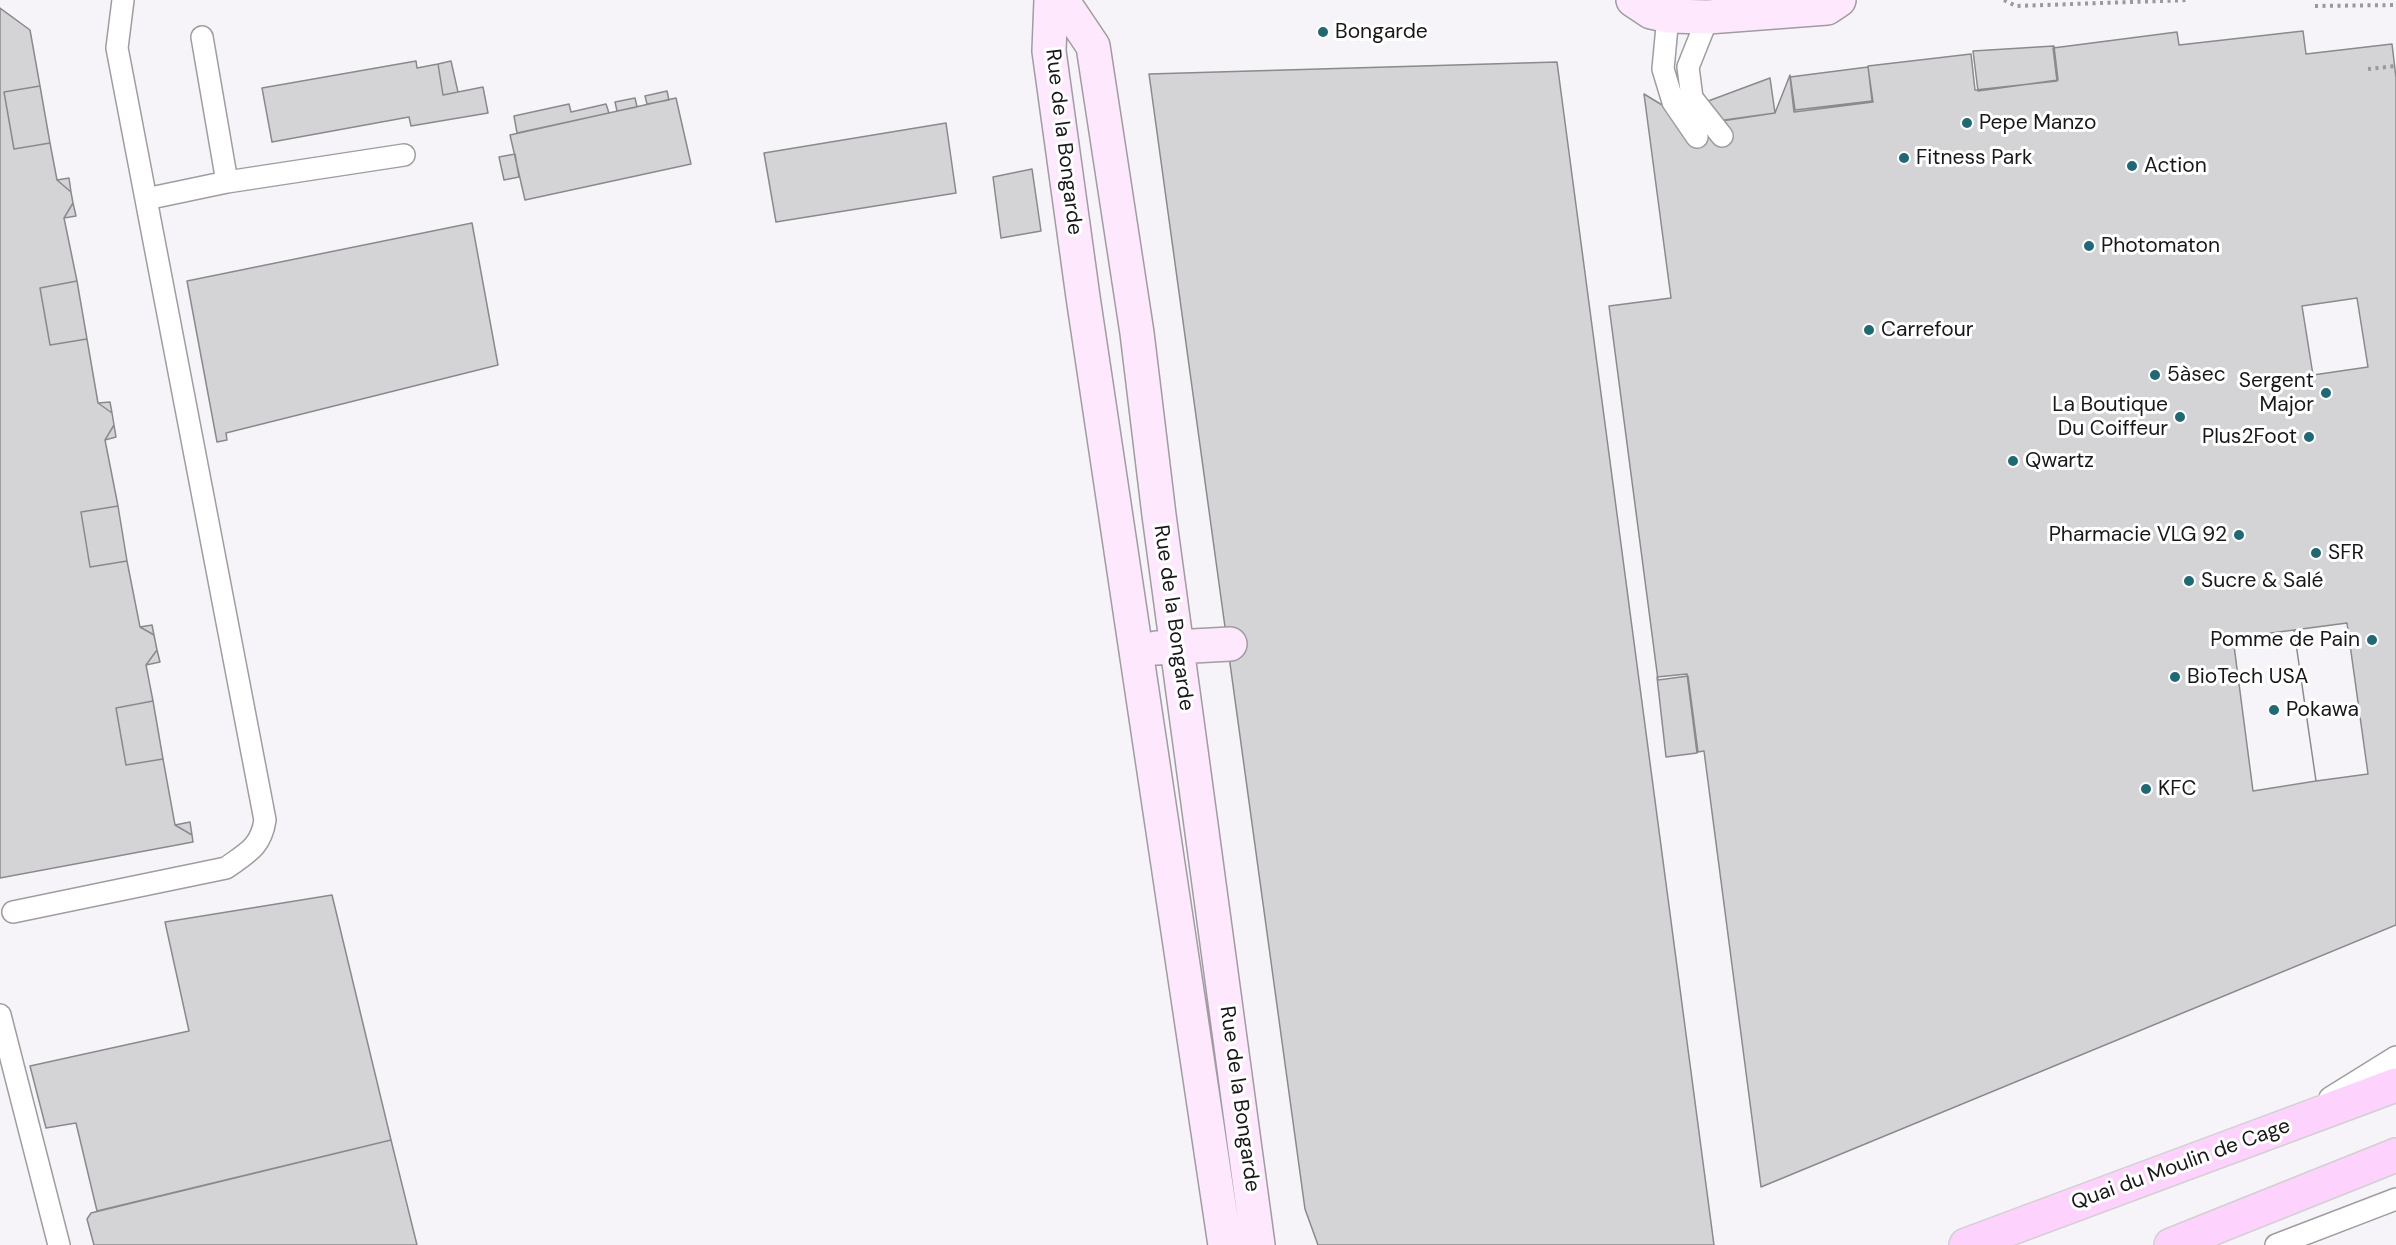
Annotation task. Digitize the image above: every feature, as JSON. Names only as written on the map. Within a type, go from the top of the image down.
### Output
[{"type":"main road","name":"Quai du Moulin de Cage","points":[[1966,1245],[2396,1085]]},
{"type":"main road","points":[[2171,1245],[2396,1155]]},
{"type":"street","name":"Rue de la Bongarde","points":[[1051,0],[1048,51],[1225,1245]]},
{"type":"street","name":"Rue de la Bongarde","points":[[1062,0],[1093,46],[1137,333],[1258,1245]]},
{"type":"street","points":[[1633,0],[1651,12],[1668,16],[1708,17],[1827,8],[1839,0]]},
{"type":"street","points":[[1136,648],[1230,644]]},
{"type":"lane","points":[[13,912],[226,868],[249,853],[262,837],[265,820],[117,48],[123,0]]},
{"type":"lane","points":[[1668,16],[1663,69],[1673,102],[1697,137]]},
{"type":"lane","points":[[1708,17],[1688,67],[1692,98],[1722,136]]},
{"type":"lane","points":[[202,38],[227,183]]},
{"type":"lane","points":[[146,199],[227,183],[404,155]]},
{"type":"lane","points":[[0,1015],[59,1245]]},
{"type":"lane","points":[[2287,1126],[2396,1057]]},
{"type":"lane","points":[[2276,1245],[2396,1199]]},
{"type":"path","points":[[2004,0],[2016,6],[2189,0]]},
{"type":"path","points":[[2315,6],[2396,5]]},
{"type":"path","points":[[2368,69],[2396,66]]},
{"type":"building","points":[[0,8],[30,30],[40,86],[4,92],[14,149],[50,143],[57,180],[71,192],[73,203],[64,218],[77,281],[40,288],[50,345],[87,339],[98,403],[112,413],[114,425],[105,440],[118,506],[81,512],[90,567],[127,561],[140,627],[154,635],[157,650],[146,665],[153,701],[116,708],[126,765],[163,759],[175,825],[192,835],[193,842],[0,878]]},
{"type":"building","name":"Qwartz","points":[[2303,31],[2306,54],[2392,44],[2396,78],[2396,925],[1761,1187],[1704,751],[1698,752],[1688,676],[1658,680],[1609,306],[1671,298],[1644,94],[1695,125],[1775,113],[1790,75],[1795,110],[1872,101],[1868,66],[1971,54],[1975,90],[2057,81],[2053,48],[2177,32],[2179,45]]},
{"type":"building","points":[[2054,46],[2058,80],[1978,91],[1973,51]]},
{"type":"building","points":[[416,61],[417,68],[438,64],[443,95],[483,87],[488,113],[411,126],[409,117],[272,142],[262,88]]},
{"type":"building","points":[[451,61],[458,92],[443,95],[438,64]]},
{"type":"building","points":[[1557,62],[1714,1245],[1318,1245],[1305,1209],[1149,74]]},
{"type":"building","points":[[1868,67],[1873,102],[1794,112],[1790,77]]},
{"type":"building","points":[[1770,78],[1775,113],[1695,124],[1676,113]]},
{"type":"building","points":[[40,86],[50,143],[14,149],[4,92]]},
{"type":"building","points":[[667,91],[669,100],[647,104],[645,96]]},
{"type":"building","points":[[635,98],[637,107],[617,111],[615,102]]},
{"type":"building","points":[[676,98],[691,164],[525,200],[510,135]]},
{"type":"building","points":[[569,104],[571,112],[606,104],[609,113],[517,133],[514,116]]},
{"type":"building","points":[[946,123],[956,193],[776,222],[764,153]]},
{"type":"building","points":[[515,154],[519,177],[504,180],[499,157]]},
{"type":"building","points":[[1032,169],[1041,231],[1001,238],[993,177]]},
{"type":"building","points":[[69,178],[71,192],[57,180]]},
{"type":"building","points":[[73,203],[76,216],[64,218]]},
{"type":"building","points":[[472,223],[498,365],[226,433],[227,440],[217,442],[187,281]]},
{"type":"building","points":[[77,281],[87,339],[50,345],[40,288]]},
{"type":"building","points":[[2357,298],[2368,367],[2313,375],[2302,306]]},
{"type":"building","points":[[110,402],[112,413],[98,403]]},
{"type":"building","points":[[114,425],[116,437],[105,440]]},
{"type":"building","points":[[118,506],[127,561],[90,567],[81,512]]},
{"type":"building","points":[[2347,623],[2368,774],[2316,781],[2294,630]]},
{"type":"building","points":[[152,625],[154,635],[140,627]]},
{"type":"building","name":"Pokawa","points":[[2294,630],[2316,781],[2253,791],[2233,638]]},
{"type":"building","points":[[157,650],[160,662],[146,665]]},
{"type":"building","points":[[1687,674],[1697,753],[1666,757],[1657,677]]},
{"type":"building","points":[[153,701],[163,759],[126,765],[116,708]]},
{"type":"building","points":[[190,822],[192,835],[175,825]]},
{"type":"building","points":[[332,895],[391,1140],[97,1211],[76,1123],[46,1128],[30,1066],[189,1031],[165,922]]},
{"type":"building","points":[[391,1140],[417,1245],[94,1245],[87,1219],[91,1213]]},
{"type":"place","name":"Bongarde","points":[[1323,32]]},
{"type":"place","name":"Pepe Manzo","points":[[1967,123]]},
{"type":"place","name":"Fitness Park","points":[[1904,158]]},
{"type":"place","name":"Action","points":[[2132,166]]},
{"type":"place","name":"Photomaton","points":[[2089,246]]},
{"type":"place","name":"Carrefour","points":[[1869,330]]},
{"type":"place","name":"5àsec","points":[[2155,375]]},
{"type":"place","name":"Sergent Major","points":[[2326,393]]},
{"type":"place","name":"La Boutique Du Coiffeur","points":[[2180,417]]},
{"type":"place","name":"Plus2Foot","points":[[2309,437]]},
{"type":"place","name":"Qwartz","points":[[2013,461]]},
{"type":"place","name":"Pharmacie VLG 92","points":[[2239,535]]},
{"type":"place","name":"SFR","points":[[2316,553]]},
{"type":"place","name":"Sucre & Salé","points":[[2189,581]]},
{"type":"place","name":"Pomme de Pain","points":[[2372,640]]},
{"type":"place","name":"BioTech USA","points":[[2175,677]]},
{"type":"place","name":"Pokawa","points":[[2274,710]]},
{"type":"place","name":"KFC","points":[[2146,789]]}]
